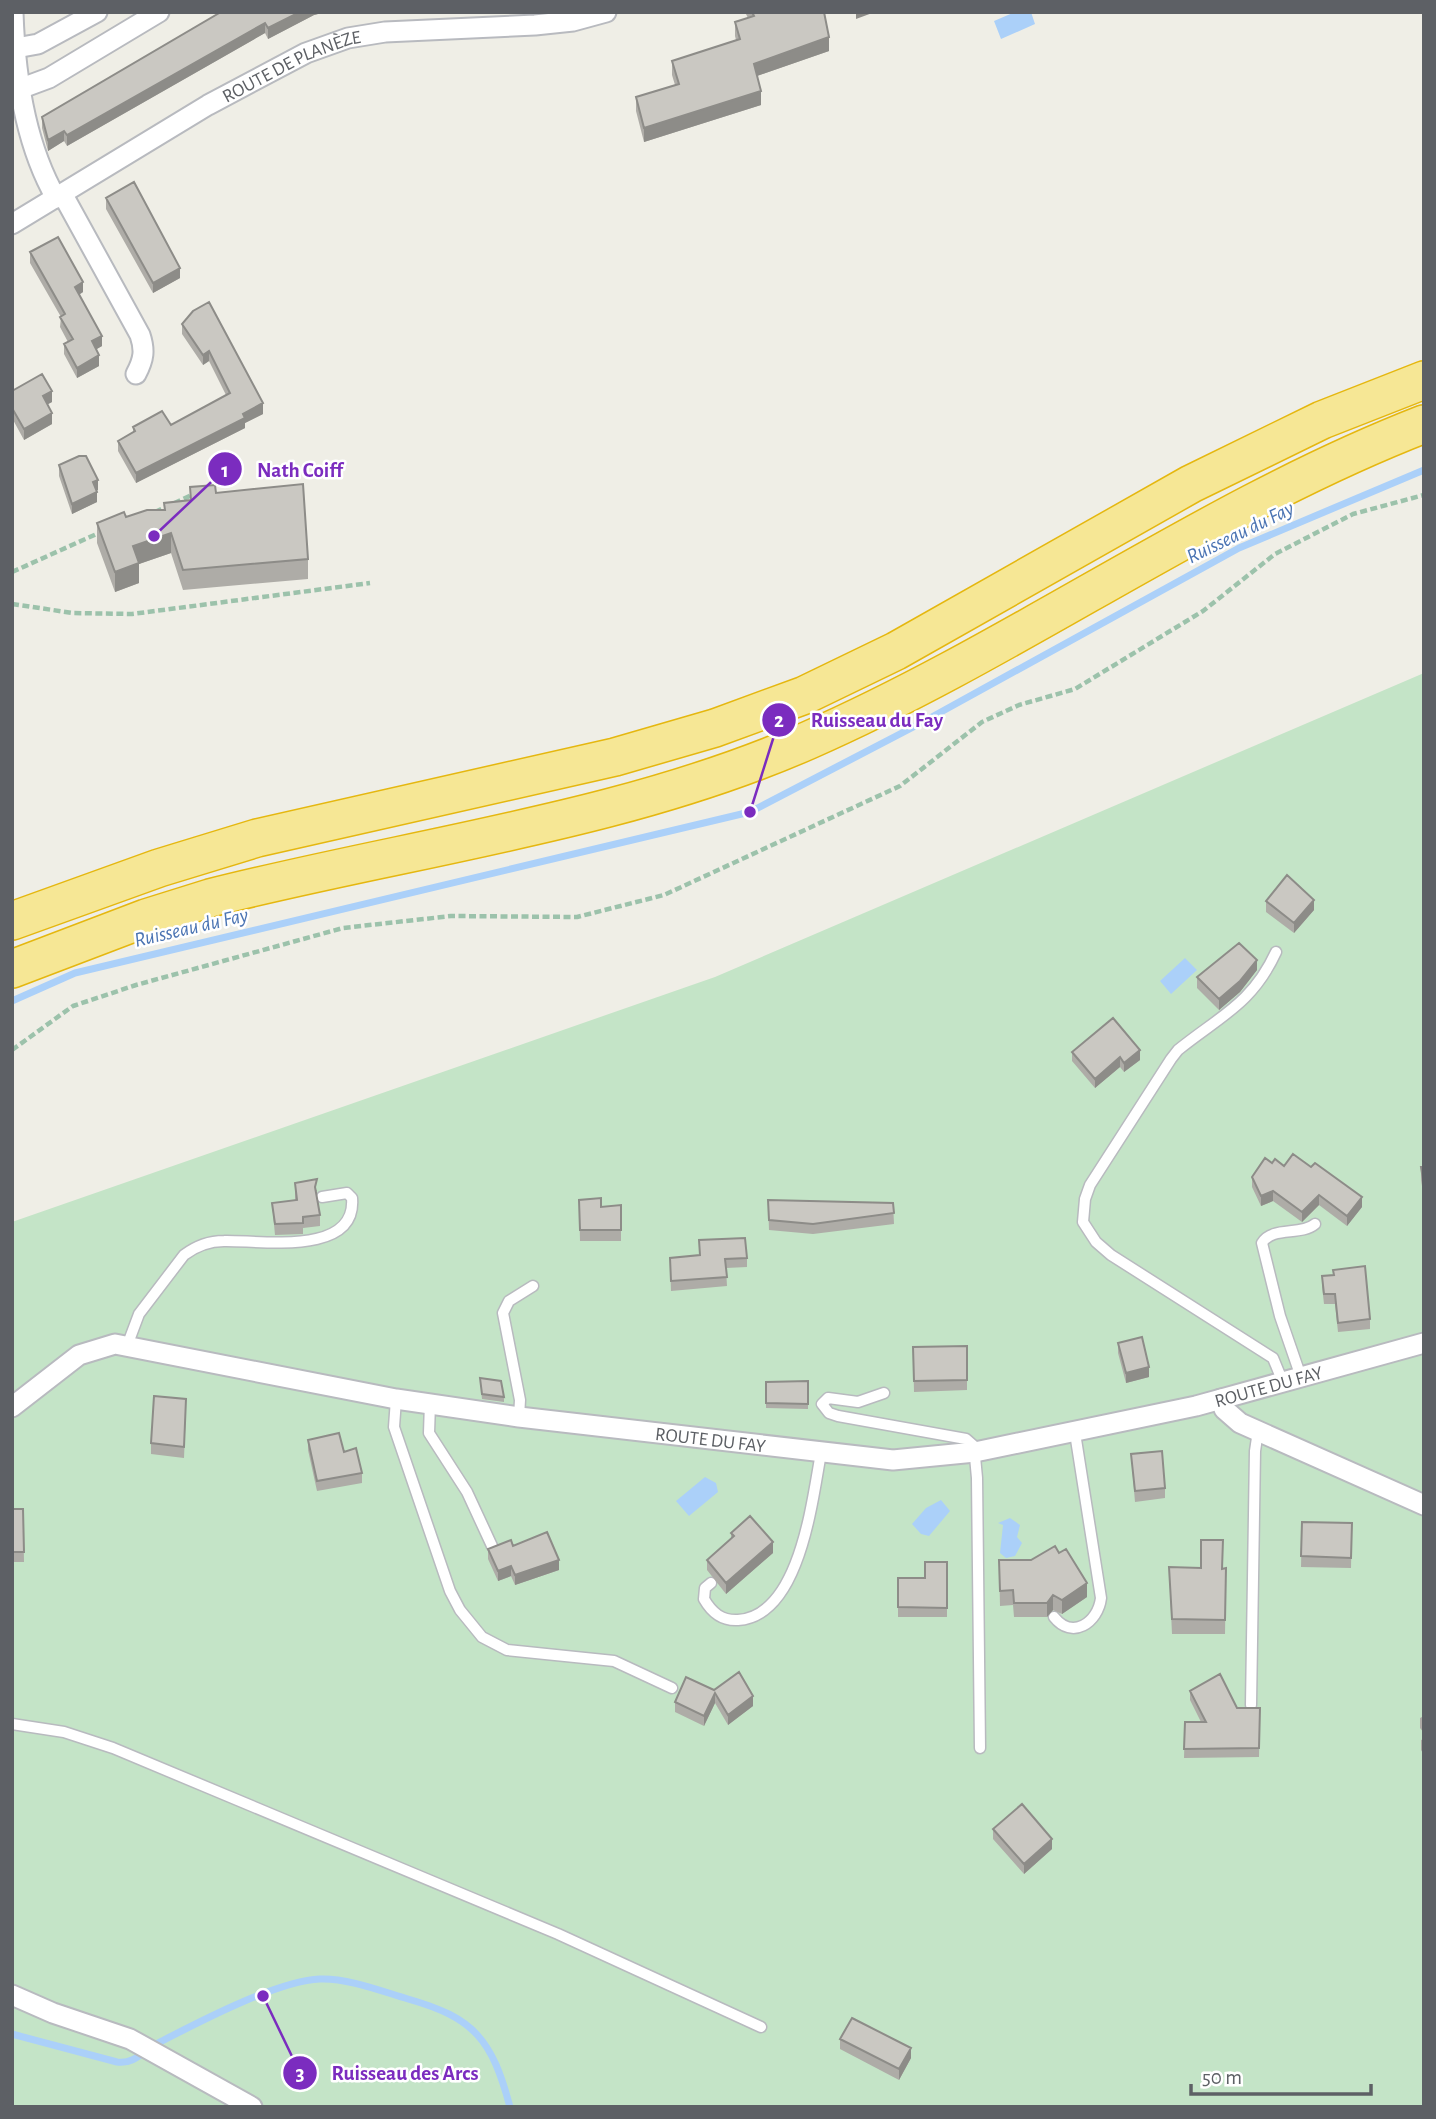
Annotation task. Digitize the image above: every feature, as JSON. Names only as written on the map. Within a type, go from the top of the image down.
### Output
[{"type":"highway","points":[[12,921],[159,868],[257,838],[615,757],[715,728],[792,699],[896,651],[1191,484],[1322,419],[1424,380]]},
{"type":"highway","points":[[12,969],[146,918],[210,898],[617,804],[726,771],[806,741],[904,696],[1253,501],[1375,443],[1424,424]]},
{"type":"street","points":[[16,48],[38,44],[97,12]]},
{"type":"street","points":[[22,88],[49,78],[159,12]]},
{"type":"street","name":"ROUTE DE PLANÈZE","points":[[12,224],[220,99],[306,53],[348,38],[385,32],[536,25],[573,21],[606,12]]},
{"type":"street","points":[[12,14],[22,88],[37,159],[140,335],[144,349],[143,362],[136,374]]},
{"type":"street","name":"ROUTE DU FAY","points":[[12,1407],[79,1355],[98,1347],[127,1346],[397,1399],[519,1417],[893,1460],[975,1452],[1075,1433],[1222,1399],[1424,1343]]},
{"type":"street","points":[[1222,1399],[1231,1418],[1424,1505]]},
{"type":"street","points":[[12,1995],[141,2045],[252,2107]]},
{"type":"lane","points":[[1276,952],[1255,990],[1234,1010],[1178,1050],[1171,1059],[1090,1185],[1082,1210],[1087,1231],[1111,1255],[1273,1358],[1291,1378]]},
{"type":"lane","points":[[127,1346],[139,1314],[184,1255],[194,1248],[222,1241],[276,1245],[323,1236],[347,1220],[352,1198],[347,1193],[322,1197]]},
{"type":"lane","points":[[1291,1378],[1280,1316],[1262,1243],[1269,1235],[1309,1229],[1315,1224]]},
{"type":"lane","points":[[519,1417],[520,1400],[503,1313],[509,1301],[533,1286]]},
{"type":"lane","points":[[884,1393],[858,1402],[828,1398],[822,1404],[829,1413],[838,1416],[966,1439],[971,1441],[975,1452],[980,1748]]},
{"type":"lane","points":[[397,1399],[394,1427],[450,1591],[472,1627],[482,1637],[507,1650],[614,1661],[672,1688]]},
{"type":"lane","points":[[430,1403],[429,1433],[467,1492],[492,1546]]},
{"type":"lane","points":[[1251,1705],[1255,1451],[1258,1431]]},
{"type":"lane","points":[[1054,1617],[1065,1627],[1076,1628],[1094,1619],[1100,1609],[1101,1598],[1075,1433]]},
{"type":"lane","points":[[711,1583],[705,1588],[704,1599],[713,1612],[729,1620],[754,1617],[777,1599],[795,1567],[821,1453]]},
{"type":"lane","points":[[12,1724],[64,1732],[113,1748],[558,1934],[761,2027]]},
{"type":"path","points":[[142,518],[203,490]]},
{"type":"path","points":[[12,1050],[73,1006],[136,985],[343,928],[451,916],[577,917],[664,895],[900,786],[982,722],[1019,705],[1075,689],[1203,611],[1275,554],[1353,514],[1424,495]]},
{"type":"path","points":[[12,572],[106,531]]},
{"type":"path","points":[[12,604],[73,613],[132,614],[370,583]]},
{"type":"green space","points":[[1424,673],[1424,2107],[12,2107],[12,1222],[715,977]]},
{"type":"water","points":[[1015,12],[1031,12],[1035,24],[1001,39],[994,21]]},
{"type":"water","points":[[1185,958],[1197,970],[1171,994],[1160,981]]},
{"type":"water","points":[[705,1477],[716,1483],[718,1492],[689,1516],[676,1501]]},
{"type":"water","points":[[941,1500],[950,1511],[929,1536],[921,1534],[912,1524],[926,1508]]},
{"type":"water","points":[[1010,1518],[1020,1525],[1017,1537],[1022,1543],[1015,1556],[1006,1558],[1000,1553],[1003,1525],[998,1523]]},
{"type":"building","points":[[221,12],[300,12],[268,28],[265,23],[67,135],[64,131],[48,140],[42,117]]},
{"type":"building","points":[[752,12],[824,12],[829,37],[754,64],[761,91],[644,128],[636,97],[679,84],[672,61],[740,39],[735,22],[754,16]]},
{"type":"building","points":[[134,182],[180,268],[153,283],[106,198]]},
{"type":"building","points":[[58,237],[83,282],[75,287],[102,336],[92,341],[99,355],[77,368],[64,344],[73,339],[60,317],[65,314],[30,252]]},
{"type":"building","points":[[209,302],[263,403],[243,414],[245,418],[136,473],[118,441],[135,431],[133,427],[162,411],[171,425],[230,393],[209,351],[203,355],[182,324],[193,311]]},
{"type":"building","points":[[42,374],[52,391],[43,396],[52,413],[24,429],[12,408],[12,391]]},
{"type":"building","points":[[79,456],[86,456],[98,480],[93,482],[97,492],[72,504],[59,465]]},
{"type":"building","points":[[303,484],[308,559],[183,570],[171,533],[133,546],[139,563],[115,572],[97,523],[124,512],[126,517],[147,510],[165,510],[164,503],[191,500],[190,487],[215,485],[216,493]]},
{"type":"building","points":[[1287,875],[1314,900],[1294,923],[1266,901]]},
{"type":"building","points":[[1239,943],[1257,960],[1240,981],[1219,999],[1197,977]]},
{"type":"building","points":[[1113,1018],[1140,1050],[1124,1063],[1120,1057],[1095,1079],[1072,1052]]},
{"type":"building","points":[[1293,1154],[1311,1167],[1315,1163],[1362,1197],[1347,1216],[1319,1195],[1302,1212],[1273,1191],[1261,1196],[1252,1177],[1265,1158],[1272,1163],[1275,1159],[1284,1166]]},
{"type":"building","points":[[317,1179],[315,1187],[320,1215],[303,1217],[303,1223],[275,1224],[272,1203],[297,1200],[295,1183]]},
{"type":"building","points":[[601,1198],[601,1207],[621,1205],[621,1230],[580,1230],[579,1200]]},
{"type":"building","points":[[768,1200],[893,1203],[894,1213],[813,1224],[769,1220]]},
{"type":"building","points":[[745,1238],[747,1258],[725,1259],[727,1277],[671,1281],[670,1258],[700,1255],[699,1240]]},
{"type":"building","points":[[1365,1266],[1370,1319],[1338,1323],[1335,1294],[1324,1294],[1322,1276],[1334,1275],[1333,1270]]},
{"type":"building","points":[[1142,1337],[1149,1367],[1126,1373],[1118,1343]]},
{"type":"building","points":[[967,1346],[967,1380],[914,1381],[913,1347]]},
{"type":"building","points":[[480,1378],[501,1381],[504,1397],[482,1394]]},
{"type":"building","points":[[808,1381],[808,1404],[766,1403],[766,1382]]},
{"type":"building","points":[[154,1396],[186,1399],[184,1447],[151,1443]]},
{"type":"building","points":[[339,1433],[344,1452],[356,1448],[362,1473],[317,1481],[308,1440]]},
{"type":"building","points":[[1162,1451],[1165,1488],[1135,1491],[1131,1454]]},
{"type":"building","points":[[12,1509],[23,1509],[24,1552],[12,1552]]},
{"type":"building","points":[[750,1516],[773,1542],[726,1583],[707,1560],[734,1536],[731,1533]]},
{"type":"building","points":[[1302,1522],[1352,1523],[1351,1558],[1301,1556]]},
{"type":"building","points":[[547,1532],[559,1560],[515,1575],[511,1566],[498,1571],[488,1549],[511,1540],[513,1546]]},
{"type":"building","points":[[1201,1540],[1223,1540],[1222,1569],[1226,1568],[1225,1620],[1172,1619],[1169,1567],[1201,1568]]},
{"type":"building","points":[[1055,1546],[1059,1553],[1066,1549],[1087,1583],[1062,1600],[1053,1595],[1047,1603],[1014,1603],[1013,1590],[1000,1591],[999,1560],[1031,1560]]},
{"type":"building","points":[[925,1562],[947,1562],[947,1608],[898,1607],[898,1578],[925,1578]]},
{"type":"building","points":[[739,1672],[753,1696],[728,1715],[715,1693],[704,1716],[675,1702],[686,1677],[714,1690]]},
{"type":"building","points":[[1220,1674],[1237,1708],[1260,1708],[1259,1748],[1184,1749],[1185,1722],[1206,1722],[1190,1691]]},
{"type":"building","points":[[1022,1804],[1052,1839],[1024,1864],[993,1829]]},
{"type":"building","points":[[852,2018],[911,2048],[899,2069],[840,2039]]},
{"type":"waterway","name":"Ruisseau du Fay","points":[[12,1001],[75,973],[750,812],[921,723],[1239,548],[1424,470]]},
{"type":"waterway","points":[[12,2034],[117,2062],[129,2061],[197,2023],[261,1994],[302,1981],[331,1979],[431,2006],[465,2024],[487,2048],[496,2065],[510,2107]]},
{"type":"place","name":"Nath Coiff","points":[[154,536]]},
{"type":"place","name":"Ruisseau du Fay","points":[[750,812]]},
{"type":"place","name":"Ruisseau des Arcs","points":[[263,1996]]}]
